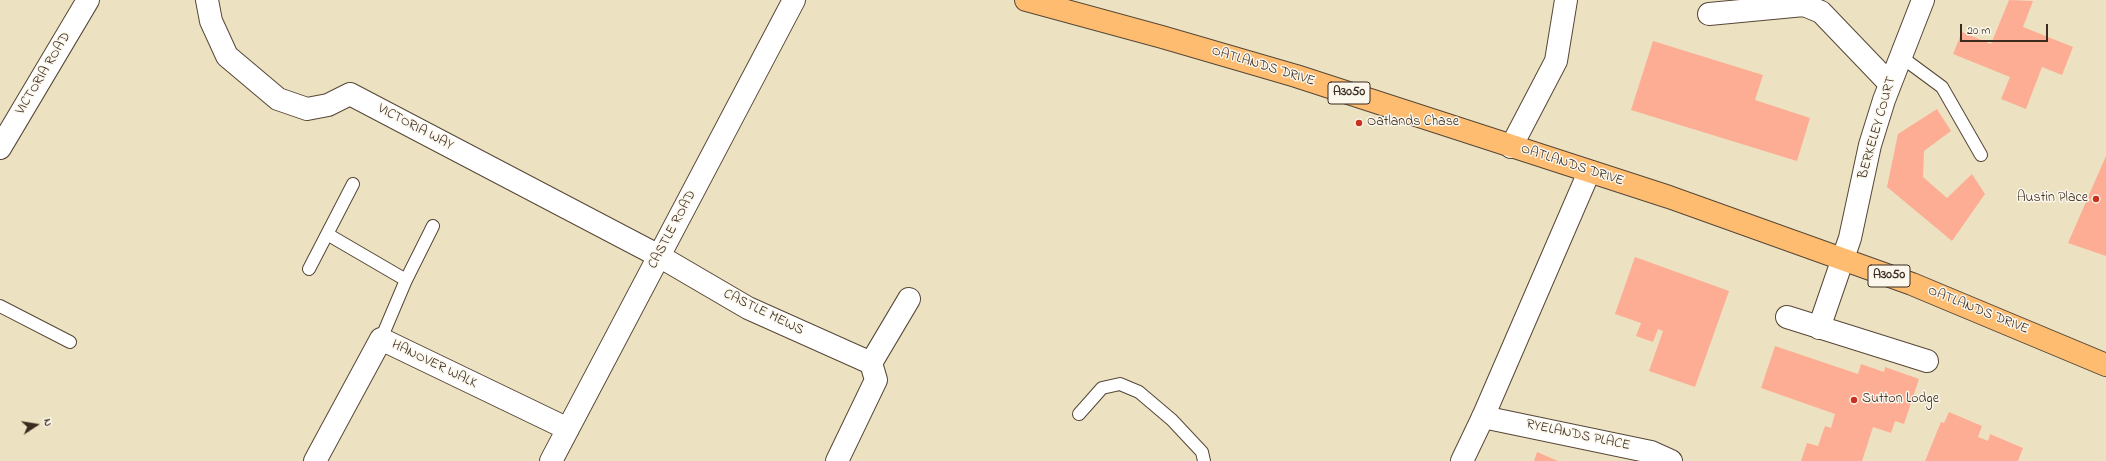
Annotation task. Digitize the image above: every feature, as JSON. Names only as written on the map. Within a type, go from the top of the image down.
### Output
[{"type":"main road","name":"OATLANDS DRIVE","points":[[1026,0],[1162,36],[1296,76],[1588,172],[1669,197],[1912,284],[2106,364]]},
{"type":"street","name":"VICTORIA ROAD","points":[[3,138],[88,0]]},
{"type":"street","name":"VICTORIA WAY","points":[[207,0],[211,21],[227,56],[278,99],[307,109],[328,105],[350,94],[659,256]]},
{"type":"street","name":"CASTLE ROAD","points":[[551,461],[794,0]]},
{"type":"street","points":[[1511,147],[1556,61],[1566,0]]},
{"type":"street","name":"BERKELEY COURT","points":[[1819,328],[1850,238],[1870,145],[1900,56],[1923,0]]},
{"type":"street","points":[[1709,14],[1804,5],[1827,6],[1890,84]]},
{"type":"street","points":[[1462,461],[1484,417],[1588,172]]},
{"type":"street","name":"CASTLE MEWS","points":[[659,256],[748,308],[871,363]]},
{"type":"street","points":[[837,461],[876,380],[871,363],[909,299]]},
{"type":"street","points":[[1787,318],[1927,361]]},
{"type":"street","name":"HANOVER WALK","points":[[316,461],[381,340],[568,429]]},
{"type":"street","name":"RYELANDS PLACE","points":[[1484,417],[1644,450],[1671,461]]},
{"type":"lane","points":[[1900,56],[1942,87],[1981,155]]},
{"type":"lane","points":[[309,269],[353,184]]},
{"type":"lane","points":[[381,340],[406,280],[433,226]]},
{"type":"lane","points":[[327,234],[406,280]]},
{"type":"lane","points":[[0,306],[70,342]]},
{"type":"lane","points":[[1079,414],[1102,388],[1120,384],[1139,392],[1172,420],[1202,452],[1204,461]]},
{"type":"building","points":[[2009,0],[2033,1],[2023,27],[2073,47],[2062,75],[2042,67],[2026,109],[2001,99],[2010,77],[1953,54],[1962,32],[1991,44]]},
{"type":"building","points":[[1653,41],[1763,75],[1755,100],[1810,118],[1797,161],[1631,110]]},
{"type":"building","points":[[1937,109],[1951,131],[1924,151],[1923,177],[1947,198],[1972,174],[1985,194],[1952,241],[1887,187],[1898,134]]},
{"type":"building","name":"Austin Place","points":[[2106,156],[2106,256],[2068,243]]},
{"type":"building","points":[[1635,257],[1729,291],[1695,387],[1649,371],[1663,331],[1658,329],[1653,342],[1636,336],[1641,323],[1615,314]]},
{"type":"building","name":"Sutton Lodge","points":[[1775,346],[1858,374],[1861,364],[1884,372],[1885,367],[1919,379],[1904,424],[1895,421],[1891,433],[1873,427],[1862,461],[1801,461],[1807,443],[1818,446],[1825,426],[1831,428],[1835,414],[1761,388]]},
{"type":"building","points":[[1949,412],[1982,426],[1978,437],[1988,441],[1990,434],[2023,448],[2018,461],[1925,461],[1941,422],[1944,423]]},
{"type":"building","points":[[1537,452],[1558,461],[1534,461]]},
{"type":"place","name":"Oatlands Chase","points":[[1359,123]]},
{"type":"place","name":"Austin Place","points":[[2096,199]]},
{"type":"place","name":"Sutton Lodge","points":[[1854,400]]}]
